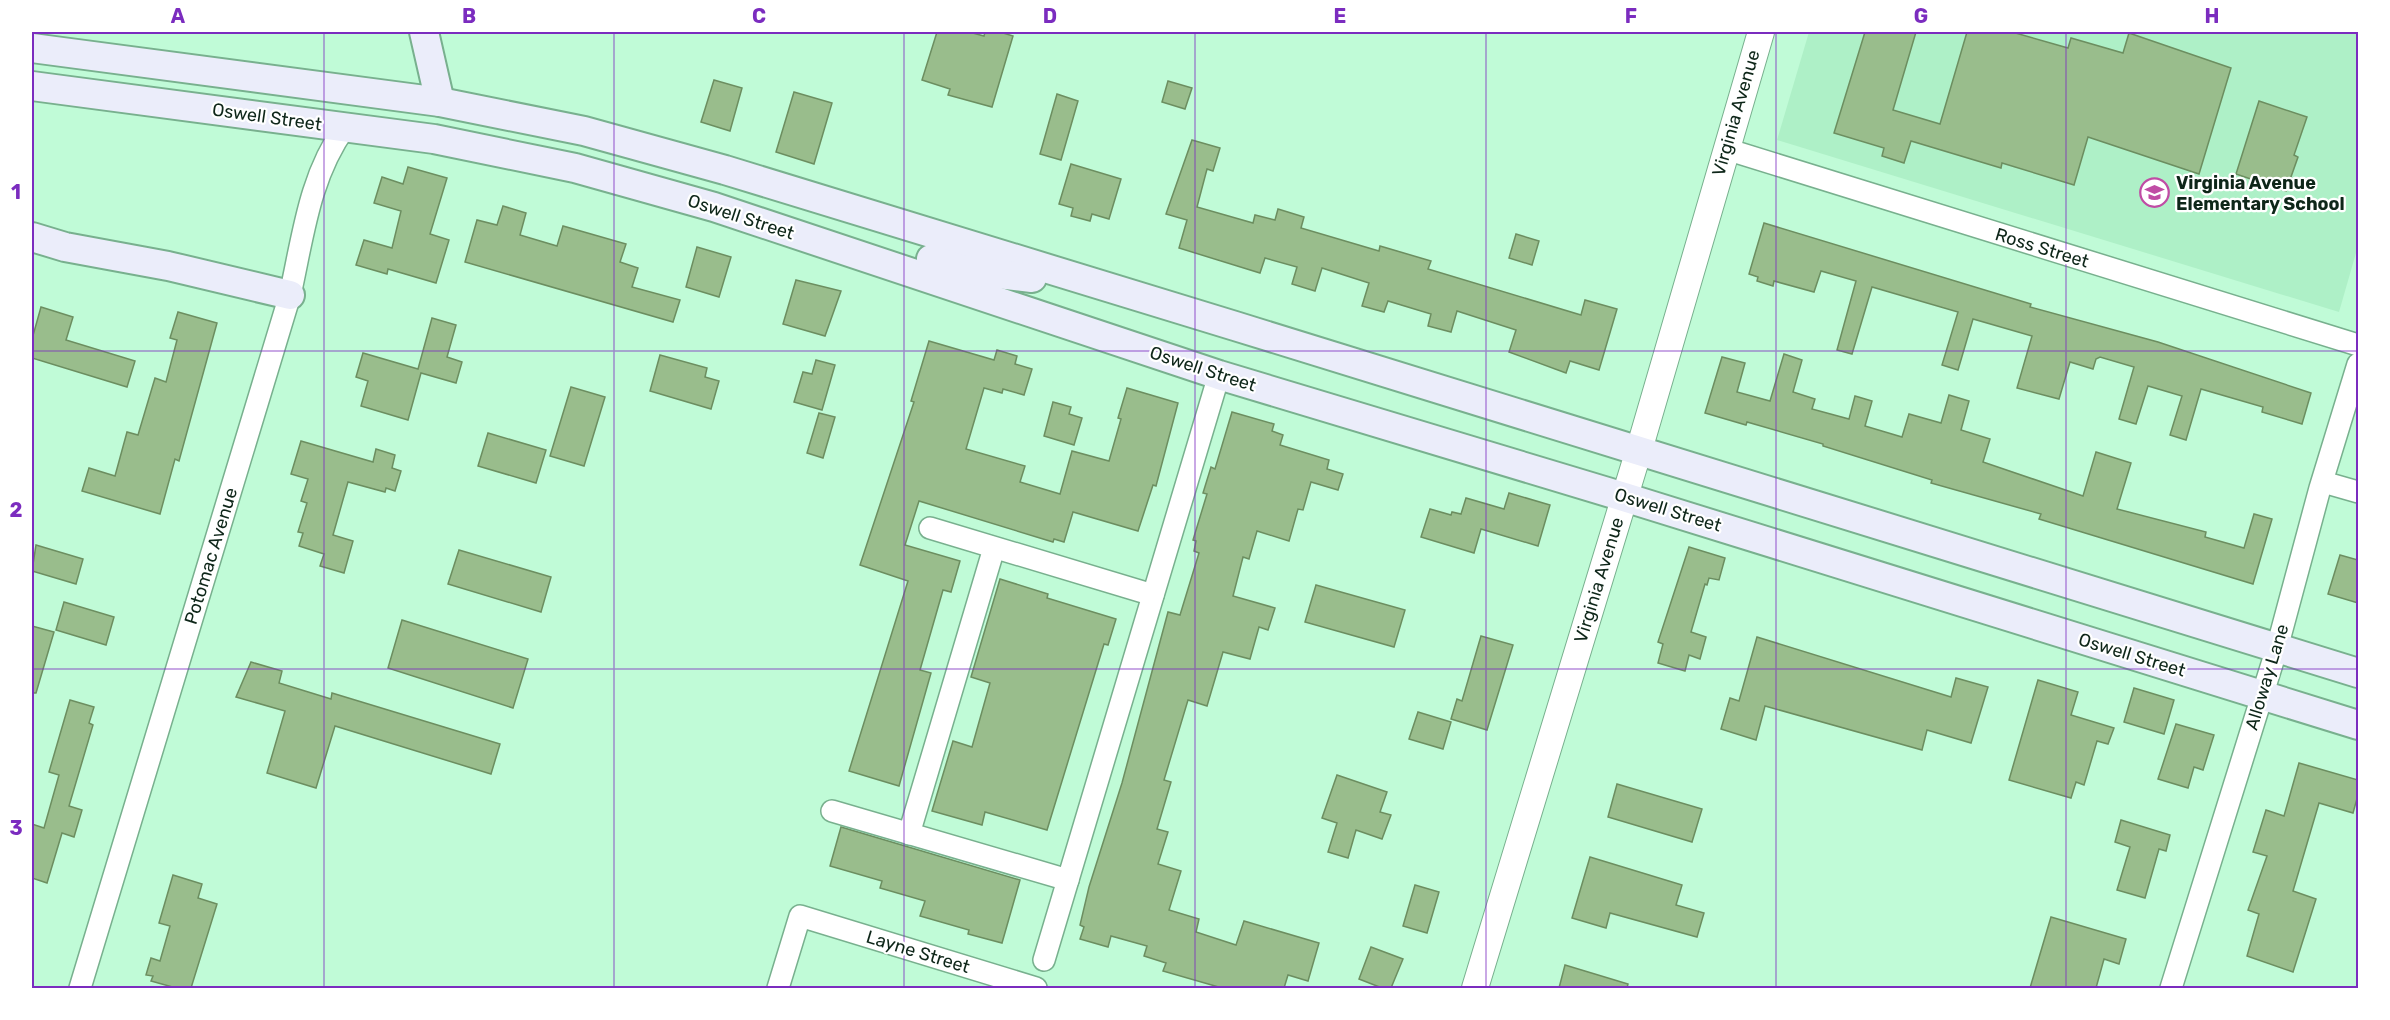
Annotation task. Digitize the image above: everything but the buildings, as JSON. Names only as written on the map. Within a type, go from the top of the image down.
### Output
[{"type":"main road","points":[[424,32],[440,102]]},
{"type":"main road","name":"Oswell Street","points":[[32,48],[440,102],[595,134],[1126,293],[2358,673]]},
{"type":"main road","name":"Oswell Street","points":[[32,86],[434,140],[575,168],[714,207],[1219,375],[1624,497],[2358,725]]},
{"type":"main road","points":[[32,237],[65,247],[168,266],[290,295]]},
{"type":"main road","points":[[903,270],[913,260],[927,258],[964,270],[1126,293]]},
{"type":"street","name":"Virginia Avenue","points":[[1475,988],[1639,450],[1761,32]]},
{"type":"street","name":"Potomac Avenue","points":[[80,988],[290,295],[314,184],[331,148],[345,128]]},
{"type":"street","name":"Ross Street","points":[[1726,149],[2358,345]]},
{"type":"street","name":"Alloway Lane","points":[[2173,988],[2277,648],[2358,364]]},
{"type":"street","points":[[1044,960],[1219,375]]},
{"type":"street","points":[[2323,482],[2358,492]]},
{"type":"street","points":[[930,528],[1153,595]]},
{"type":"street","points":[[909,834],[994,548]]},
{"type":"street","points":[[831,811],[1068,880]]},
{"type":"street","name":"Layne Street","points":[[778,988],[800,916],[1036,988]]},
{"type":"shaded area","name":"Virginia Avenue Elementary School","points":[[1809,32],[2358,32],[2358,246],[2339,312],[1777,140]]},
{"type":"place","name":"Virginia Avenue Elementary School","points":[[2155,193]]}]
